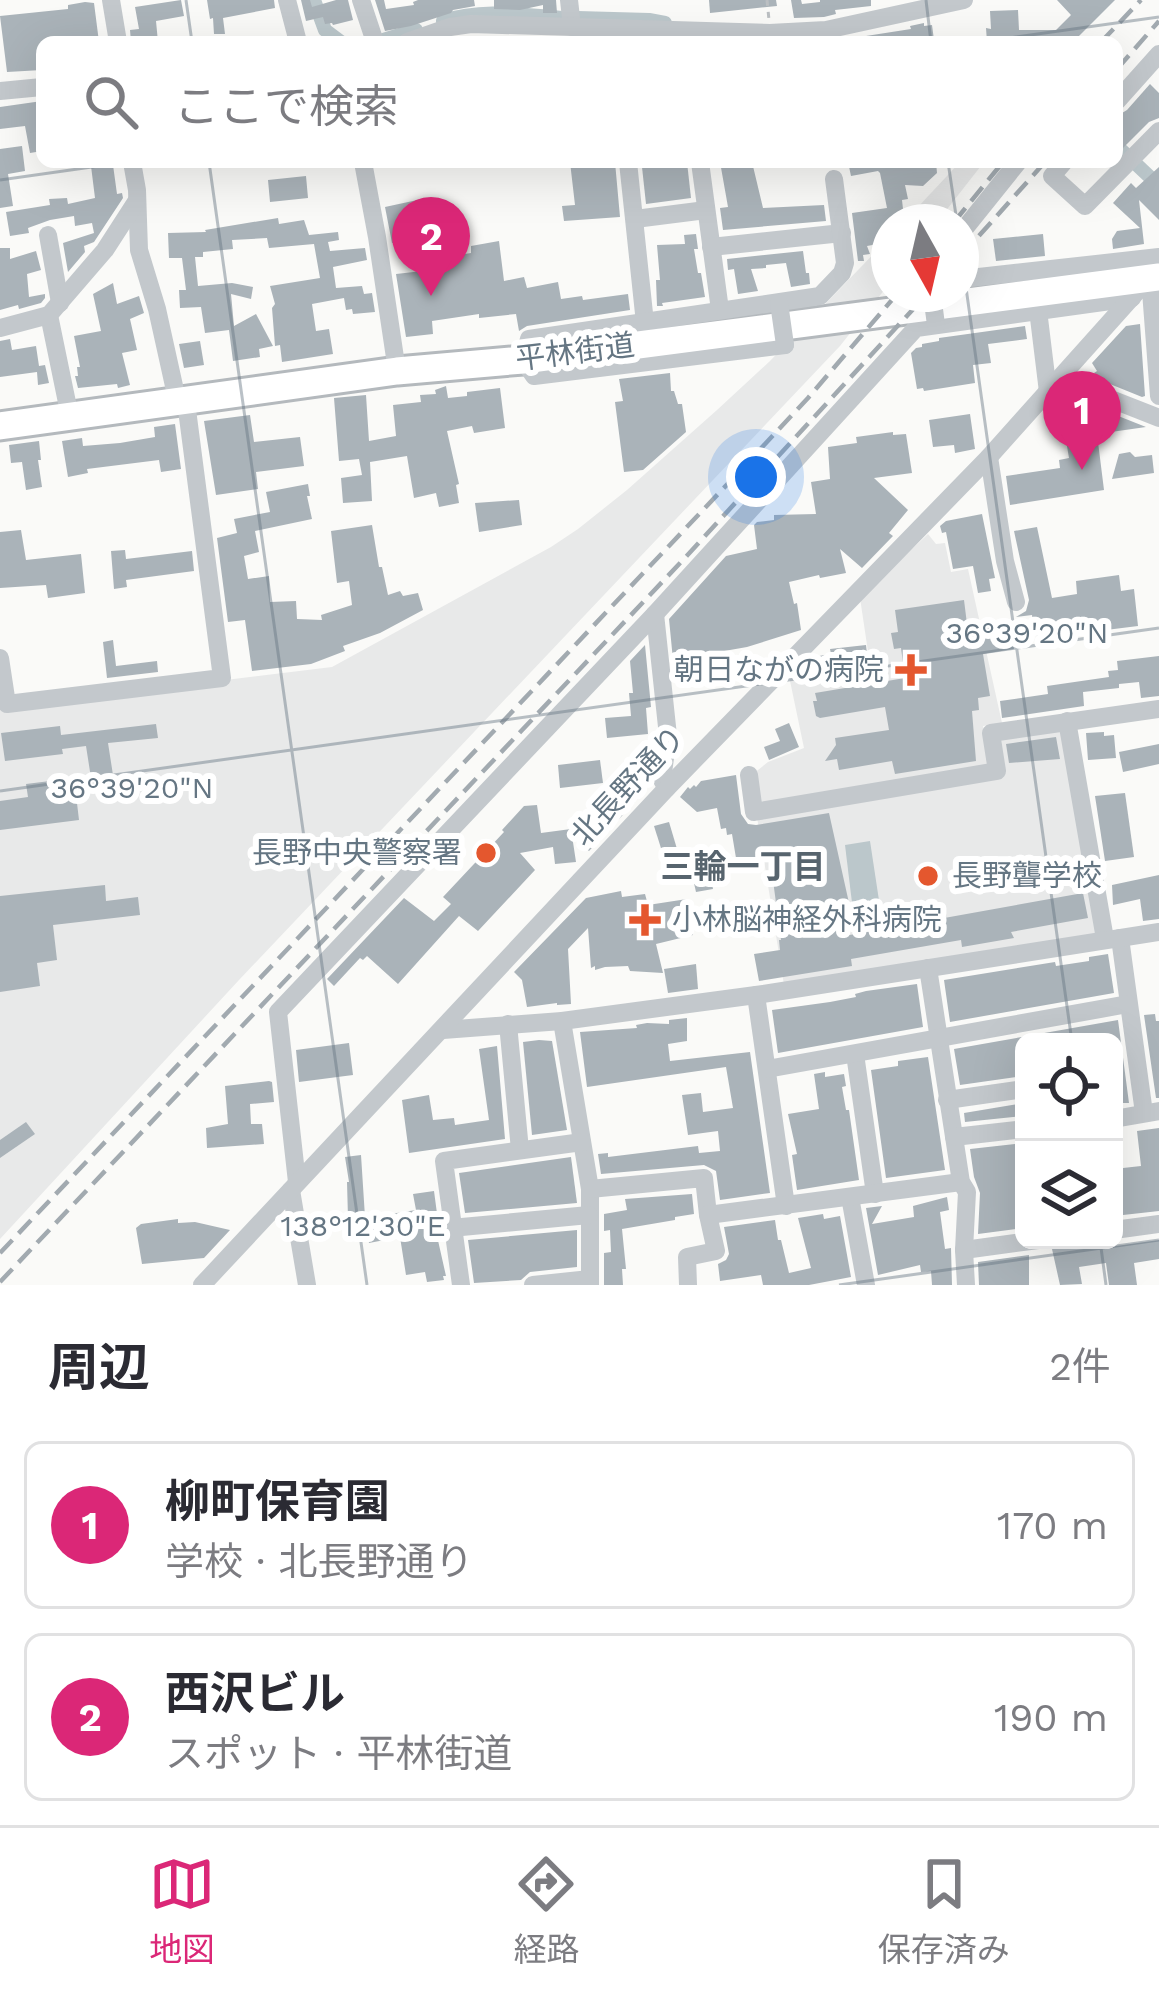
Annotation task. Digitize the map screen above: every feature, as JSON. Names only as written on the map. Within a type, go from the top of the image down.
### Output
[{"type":"highway","name":"平林街道","points":[[0,426],[1152,276]]},
{"type":"street","points":[[110,0],[117,36]]},
{"type":"street","points":[[287,0],[296,36]]},
{"type":"street","points":[[362,0],[373,36]]},
{"type":"street","points":[[569,0],[572,27]]},
{"type":"street","points":[[424,36],[471,24],[770,33],[826,30],[921,5],[964,0]]},
{"type":"street","points":[[874,20],[874,36]]},
{"type":"street","points":[[1123,94],[1159,54]]},
{"type":"street","points":[[0,90],[36,87]]},
{"type":"street","points":[[1123,166],[1159,130]]},
{"type":"street","points":[[0,658],[8,704],[222,678],[182,403],[142,261],[133,168]]},
{"type":"street","points":[[364,168],[397,371]]},
{"type":"street","points":[[629,168],[646,322]]},
{"type":"street","points":[[701,168],[720,310]]},
{"type":"street","points":[[979,211],[1013,168]]},
{"type":"street","points":[[1053,168],[1085,206],[1121,168]]},
{"type":"street","points":[[779,303],[784,345],[534,376],[523,360],[530,339],[820,296],[842,273],[845,262],[834,179]]},
{"type":"street","points":[[2,326],[55,309],[105,250],[136,202]]},
{"type":"street","points":[[635,219],[706,210]]},
{"type":"street","points":[[711,247],[842,233]]},
{"type":"street","points":[[48,235],[70,417]]},
{"type":"street","points":[[979,279],[1152,276]]},
{"type":"street","points":[[308,1285],[278,1012],[655,614],[916,328],[1037,310],[1152,276]]},
{"type":"street","points":[[1152,276],[1159,396]]},
{"type":"street","name":"北長野通り","points":[[202,1285],[667,788],[988,458],[1152,276]]},
{"type":"street","points":[[1037,310],[1054,386],[1159,418]]},
{"type":"street","points":[[934,312],[936,325]]},
{"type":"street","points":[[988,458],[1016,602]]},
{"type":"street","points":[[655,614],[668,736],[662,780],[667,788]]},
{"type":"street","points":[[749,775],[754,812],[997,771],[991,733],[1159,709]]},
{"type":"street","points":[[1067,721],[1151,1112]]},
{"type":"street","points":[[443,1030],[562,1021],[756,995],[1159,932]]},
{"type":"street","points":[[928,968],[961,1182],[968,1192],[966,1285]]},
{"type":"street","points":[[756,995],[786,1206]]},
{"type":"street","points":[[767,1069],[1128,1004]]},
{"type":"street","points":[[533,1285],[590,1282],[590,1189],[562,1021]]},
{"type":"street","points":[[508,1024],[520,1150]]},
{"type":"street","points":[[855,1054],[875,1194]]},
{"type":"street","points":[[947,1100],[1015,1090]]},
{"type":"street","points":[[954,1137],[1015,1130]]},
{"type":"street","points":[[461,1285],[444,1161],[582,1142]]},
{"type":"street","points":[[590,1189],[704,1178],[716,1251],[687,1257],[688,1285]]},
{"type":"street","points":[[707,1215],[961,1182]]},
{"type":"street","points":[[850,1197],[866,1285]]},
{"type":"street","points":[[452,1228],[590,1215]]},
{"type":"street","points":[[1123,1229],[1159,1223]]},
{"type":"street","points":[[964,1250],[1015,1243]]},
{"type":"shaded area","points":[[954,168],[979,168],[951,204],[921,204]]},
{"type":"shaded area","points":[[871,257],[871,307],[840,346],[0,1239],[0,677],[6,707],[332,667],[578,529],[770,361]]},
{"type":"shaded area","name":"朝日ながの病院","points":[[928,534],[936,544],[945,543],[951,572],[968,569],[1002,723],[983,726],[986,767],[759,808],[753,774],[768,762],[804,748],[789,676],[870,665],[860,598]]},
{"type":"shaded area","name":"長野聾学校","points":[[1065,724],[1100,936],[784,985],[757,817],[999,774],[995,734]]},
{"type":"shaded area","points":[[870,841],[880,907],[853,911],[845,845]]},
{"type":"building","points":[[181,0],[184,16],[156,21],[157,36],[130,36],[130,30],[139,29],[135,7]]},
{"type":"building","points":[[207,0],[274,0],[275,8],[223,18],[225,34],[214,34]]},
{"type":"building","points":[[301,0],[310,0],[312,7],[348,0],[353,20],[333,25],[325,24],[323,17],[306,21]]},
{"type":"building","points":[[375,0],[384,0],[386,9],[414,5],[418,0],[474,0],[475,6],[385,31]]},
{"type":"building","points":[[494,0],[556,0],[557,13],[543,13],[543,5],[494,9]]},
{"type":"building","points":[[709,0],[776,0],[777,6],[710,13]]},
{"type":"building","points":[[791,0],[802,4],[871,0],[871,6],[835,10],[836,14],[824,17],[794,18]]},
{"type":"building","points":[[1057,0],[1115,0],[1079,36],[987,36],[990,11],[1018,10],[1019,30],[1056,30],[1071,15]]},
{"type":"building","points":[[94,3],[98,36],[36,36],[36,70],[7,72],[0,16],[68,9],[68,5]]},
{"type":"building","points":[[932,25],[933,36],[866,36],[911,29]]},
{"type":"building","points":[[1150,84],[1159,93],[1159,118],[1123,148],[1123,112]]},
{"type":"building","points":[[36,102],[36,152],[30,153],[25,126],[0,129],[0,107]]},
{"type":"building","points":[[22,146],[25,171],[8,174],[13,206],[0,208],[0,149]]},
{"type":"building","points":[[1159,167],[1159,220],[1139,200],[1144,244],[1113,249],[1117,231],[1140,228],[1113,203],[1131,183],[1136,188]]},
{"type":"building","points":[[91,168],[113,168],[117,194],[122,193],[123,198],[68,272],[63,243],[94,233],[92,223],[75,226],[74,216],[10,236],[6,212],[50,205],[49,199],[67,198],[68,204],[95,198]]},
{"type":"building","points":[[571,168],[616,168],[620,217],[564,221],[562,206],[575,205]]},
{"type":"building","points":[[642,168],[688,168],[691,198],[646,204]]},
{"type":"building","points":[[721,168],[753,168],[763,208],[824,205],[826,221],[723,230],[720,208],[728,207]]},
{"type":"building","points":[[849,168],[937,168],[937,173],[923,186],[905,185],[908,199],[902,204],[886,204],[878,171],[851,176]]},
{"type":"building","points":[[306,176],[308,198],[270,202],[268,180]]},
{"type":"building","points":[[422,199],[424,208],[452,204],[462,232],[392,243],[385,207]]},
{"type":"building","points":[[871,210],[870,254],[863,255],[864,261],[858,261],[852,213]]},
{"type":"building","points":[[278,218],[279,224],[304,220],[309,235],[338,232],[339,240],[328,242],[330,251],[365,248],[367,260],[333,267],[336,288],[362,286],[364,294],[372,293],[375,312],[353,314],[352,309],[346,310],[344,298],[312,304],[316,331],[329,329],[333,354],[282,362],[280,345],[275,346],[270,286],[320,278],[314,244],[269,248],[267,238],[232,240],[233,249],[195,257],[198,286],[232,283],[253,287],[251,299],[231,294],[234,326],[256,314],[273,346],[259,349],[260,357],[233,361],[229,330],[205,333],[201,307],[180,308],[179,290],[186,290],[182,258],[169,258],[168,233],[206,232]]},
{"type":"building","points":[[696,234],[698,249],[694,249],[705,297],[657,306],[657,245],[685,244],[684,235]]},
{"type":"building","points":[[1043,234],[1045,256],[996,261],[993,239]]},
{"type":"building","points":[[499,241],[504,281],[524,277],[527,288],[558,282],[561,299],[628,294],[630,310],[519,331],[516,314],[479,318],[479,314],[432,321],[433,334],[406,337],[396,274],[440,269],[439,258],[471,253],[471,246]]},
{"type":"building","points":[[0,248],[10,248],[10,259],[36,251],[41,270],[27,274],[29,297],[45,294],[41,303],[0,310]]},
{"type":"building","points":[[803,251],[810,284],[791,287],[786,263],[766,265],[751,269],[758,291],[738,294],[734,269],[728,270],[727,259]]},
{"type":"building","points":[[113,283],[117,304],[139,296],[144,313],[130,319],[137,350],[122,353],[130,385],[78,388],[75,376],[80,367],[74,336],[101,331],[93,294]]},
{"type":"building","points":[[1140,324],[1142,397],[1100,380],[1092,363],[1126,326]]},
{"type":"building","points":[[1025,326],[1027,339],[988,344],[991,363],[973,365],[975,383],[917,389],[911,353],[922,344]]},
{"type":"building","points":[[10,339],[12,350],[36,346],[39,366],[45,365],[49,383],[38,385],[37,372],[0,377],[0,341]]},
{"type":"building","points":[[200,341],[204,365],[184,368],[179,344]]},
{"type":"building","points":[[670,373],[671,391],[682,404],[686,432],[643,470],[624,472],[615,402],[623,401],[619,379]]},
{"type":"building","points":[[446,386],[448,398],[500,388],[505,428],[474,433],[472,426],[447,431],[459,503],[439,507],[436,493],[414,498],[407,456],[370,462],[372,501],[343,503],[341,478],[362,475],[359,459],[339,461],[334,398],[366,395],[369,441],[396,436],[393,405],[421,402],[420,395],[436,394],[435,390]]},
{"type":"building","points":[[1093,406],[1146,427],[1097,434],[1104,490],[1010,505],[1006,476],[1060,468],[1059,460],[1069,458],[1061,411]]},
{"type":"building","points":[[970,414],[975,449],[955,453],[954,445],[933,447],[929,420]]},
{"type":"building","points":[[250,415],[254,442],[300,437],[304,466],[256,472],[258,489],[216,495],[204,421]]},
{"type":"building","points":[[175,424],[181,469],[161,472],[159,460],[87,469],[88,473],[68,477],[62,441],[82,438],[83,446],[120,443],[155,437],[154,427]]},
{"type":"building","points":[[893,432],[906,434],[912,473],[874,478],[908,510],[889,533],[893,536],[862,568],[840,549],[846,573],[789,582],[801,630],[747,647],[673,660],[669,619],[726,556],[757,549],[754,525],[774,520],[774,515],[816,514],[811,482],[830,479],[828,447]]},
{"type":"building","points":[[39,441],[42,487],[26,490],[22,462],[11,463],[9,445]]},
{"type":"building","points":[[1130,452],[1135,457],[1152,455],[1154,473],[1112,479],[1119,454]]},
{"type":"building","points":[[308,484],[312,519],[255,531],[259,552],[244,556],[248,579],[269,576],[270,602],[296,601],[297,619],[322,620],[321,615],[352,605],[349,581],[337,583],[331,531],[372,525],[388,595],[418,593],[423,610],[311,664],[252,671],[245,620],[228,622],[217,538],[237,533],[234,519],[270,512],[266,492]]},
{"type":"building","points":[[519,500],[522,525],[479,532],[475,503]]},
{"type":"building","points":[[982,514],[995,578],[989,579],[991,591],[978,593],[973,566],[953,569],[946,532],[940,526]]},
{"type":"building","points":[[1037,527],[1052,598],[1077,594],[1076,581],[1119,575],[1121,591],[1134,589],[1138,626],[1082,633],[1081,626],[1035,636],[1032,615],[1016,617],[1026,611],[1029,600],[1014,531]]},
{"type":"building","points":[[21,530],[26,560],[81,554],[85,593],[48,598],[46,585],[0,588],[0,532]]},
{"type":"building","points":[[125,550],[126,559],[192,551],[194,571],[126,580],[127,587],[114,589],[111,551]]},
{"type":"building","points":[[964,600],[968,632],[1009,625],[1014,649],[983,654],[990,696],[978,698],[979,710],[972,711],[976,761],[895,774],[892,761],[839,770],[837,759],[825,761],[836,745],[835,738],[889,730],[885,707],[816,716],[815,693],[905,678],[901,648],[894,649],[891,633],[898,632],[895,610]]},
{"type":"building","points":[[113,640],[116,666],[157,661],[158,672],[107,678],[103,642]]},
{"type":"building","points":[[645,645],[651,707],[646,708],[648,734],[607,738],[605,718],[631,716],[630,661]]},
{"type":"building","points":[[866,645],[868,663],[810,670],[808,662],[831,654],[830,649]]},
{"type":"building","points":[[1159,656],[1159,696],[1141,698],[1139,682],[1119,684],[1119,688],[1083,692],[1084,706],[1002,718],[1000,701],[1048,694],[1047,686],[1109,677],[1108,671],[1118,670],[1117,661]]},
{"type":"building","points":[[789,723],[799,747],[769,760],[764,747],[780,741],[775,729]]},
{"type":"building","points":[[156,724],[158,738],[108,743],[113,775],[91,778],[86,746],[62,749],[63,754],[5,761],[1,733],[60,726],[61,735]]},
{"type":"building","points":[[1104,732],[1104,736],[1114,735],[1116,758],[1088,760],[1086,733]]},
{"type":"building","points":[[1056,737],[1060,759],[1009,763],[1006,744]]},
{"type":"building","points":[[1159,744],[1159,764],[1123,772],[1119,752]]},
{"type":"building","points":[[600,760],[603,783],[560,788],[558,765]]},
{"type":"building","points":[[736,775],[741,814],[748,824],[829,813],[851,912],[840,914],[844,936],[1083,893],[1088,918],[1011,932],[1014,938],[962,947],[961,940],[851,959],[852,966],[759,981],[754,954],[780,950],[781,940],[770,858],[737,864],[732,834],[721,829],[717,808],[697,812],[680,797],[701,781]]},
{"type":"building","points":[[74,778],[79,820],[0,830],[0,801],[28,797],[26,784]]},
{"type":"building","points":[[624,790],[635,802],[589,851],[581,844]]},
{"type":"building","points":[[1125,793],[1134,857],[1105,861],[1095,796]]},
{"type":"building","points":[[537,805],[541,833],[571,829],[576,862],[555,864],[553,847],[520,853],[535,870],[478,931],[459,916],[398,984],[367,956],[334,986],[327,979],[404,898],[434,921],[451,904],[443,897],[502,830],[524,806]]},
{"type":"building","points":[[669,822],[680,859],[666,864],[654,826]]},
{"type":"building","points":[[705,848],[713,889],[696,892],[687,852]]},
{"type":"building","points":[[1159,875],[1159,919],[1143,921],[1140,899],[1113,905],[1112,885]]},
{"type":"building","points":[[105,885],[106,901],[138,897],[140,915],[53,925],[57,960],[37,963],[40,986],[0,992],[0,896]]},
{"type":"building","points":[[621,891],[622,897],[645,894],[648,905],[687,899],[693,935],[656,944],[663,973],[630,971],[628,966],[595,970],[591,968],[588,928],[568,949],[571,1004],[527,1007],[522,980],[514,972],[586,898]]},
{"type":"building","points":[[1108,954],[1114,993],[950,1022],[944,980],[1089,961],[1089,957]]},
{"type":"building","points":[[696,964],[698,989],[668,993],[664,969]]},
{"type":"building","points":[[917,984],[923,1027],[778,1053],[772,1010]]},
{"type":"building","points":[[1155,1014],[1159,1021],[1159,1098],[1144,1015]]},
{"type":"building","points":[[687,1018],[687,1041],[668,1044],[670,1061],[750,1052],[770,1193],[720,1200],[716,1171],[704,1165],[601,1174],[598,1154],[608,1153],[608,1157],[698,1146],[699,1153],[720,1151],[718,1131],[688,1135],[682,1095],[701,1093],[703,1112],[733,1108],[726,1067],[587,1087],[580,1032],[669,1024],[669,1020]]},
{"type":"building","points":[[1118,1020],[1120,1033],[1044,1033]]},
{"type":"building","points":[[1015,1038],[1015,1077],[960,1085],[954,1049]]},
{"type":"building","points":[[552,1041],[567,1130],[532,1135],[523,1042]]},
{"type":"building","points":[[349,1043],[353,1075],[299,1082],[296,1050]]},
{"type":"building","points":[[497,1046],[505,1139],[409,1153],[402,1100],[429,1095],[433,1120],[454,1118],[455,1125],[489,1120],[479,1049]]},
{"type":"building","points":[[928,1057],[945,1170],[886,1178],[871,1070]]},
{"type":"building","points":[[1123,1058],[1129,1103],[1123,1103]]},
{"type":"building","points":[[825,1072],[825,1077],[844,1074],[846,1086],[842,1087],[859,1180],[797,1190],[792,1155],[797,1154],[788,1114],[819,1109],[814,1074]]},
{"type":"building","points":[[269,1081],[274,1102],[250,1104],[251,1124],[262,1124],[264,1144],[207,1148],[206,1128],[228,1124],[225,1086]]},
{"type":"building","points":[[1015,1104],[1015,1117],[965,1122],[964,1113]]},
{"type":"building","points":[[26,1122],[35,1134],[0,1158],[0,1140]]},
{"type":"building","points":[[1159,1128],[1159,1211],[1123,1215],[1123,1168],[1141,1166],[1137,1131]]},
{"type":"building","points":[[1015,1144],[1015,1229],[978,1234],[980,1193],[970,1149]]},
{"type":"building","points":[[361,1155],[365,1217],[348,1218],[345,1157]]},
{"type":"building","points":[[571,1157],[577,1203],[465,1213],[459,1173]]},
{"type":"building","points":[[434,1191],[446,1276],[427,1282],[425,1272],[406,1275],[400,1237],[369,1243],[365,1218],[416,1210],[413,1194]]},
{"type":"building","points":[[692,1194],[694,1214],[622,1229],[623,1285],[604,1285],[604,1253],[611,1252],[604,1214],[627,1210],[625,1199]]},
{"type":"building","points":[[947,1197],[949,1210],[940,1212],[945,1249],[951,1248],[952,1285],[932,1285],[931,1271],[921,1272],[920,1265],[878,1275],[866,1208],[882,1206],[872,1224],[914,1217],[913,1206]]},
{"type":"building","points":[[823,1214],[824,1219],[840,1216],[851,1277],[809,1285],[763,1285],[761,1275],[720,1281],[718,1264],[729,1254],[724,1227],[775,1220],[789,1273],[811,1268],[798,1218]]},
{"type":"building","points":[[178,1219],[178,1223],[230,1230],[204,1258],[142,1264],[136,1228]]},
{"type":"building","points":[[577,1230],[577,1267],[530,1272],[521,1280],[474,1283],[468,1240]]},
{"type":"building","points":[[1159,1240],[1159,1259],[1134,1263],[1137,1285],[1109,1285],[1106,1263],[1079,1267],[1082,1284],[1060,1285],[1052,1249],[1123,1249],[1123,1245]]},
{"type":"building","points":[[1029,1255],[1029,1285],[979,1285],[978,1262]]},
{"type":"waterway","points":[[314,0],[325,30],[333,36]]},
{"type":"waterway","points":[[443,21],[488,14],[563,18]]},
{"type":"waterway","points":[[578,18],[665,23]]},
{"type":"waterway","points":[[396,36],[416,30]]},
{"type":"waterway","points":[[1123,152],[1154,181]]},
{"type":"railway","points":[[1107,36],[1141,0]]},
{"type":"railway","points":[[1123,62],[1159,21]]},
{"type":"railway","points":[[969,204],[998,168]]},
{"type":"railway","points":[[979,236],[1040,168]]},
{"type":"railway","points":[[0,1253],[737,474],[882,312]]},
{"type":"railway","points":[[0,1282],[682,561],[910,312]]},
{"type":"place","name":"西沢ビル","points":[[431,296]]},
{"type":"place","name":"柳町保育園","points":[[1082,470]]},
{"type":"place","name":"朝日ながの病院","points":[[911,670]]},
{"type":"place","name":"長野中央警察署","points":[[486,853]]},
{"type":"place","name":"長野聾学校","points":[[928,876]]},
{"type":"place","name":"小林脳神経外科病院","points":[[645,920]]},
{"type":"district","name":"三輪一丁目","points":[[743,866]]}]
